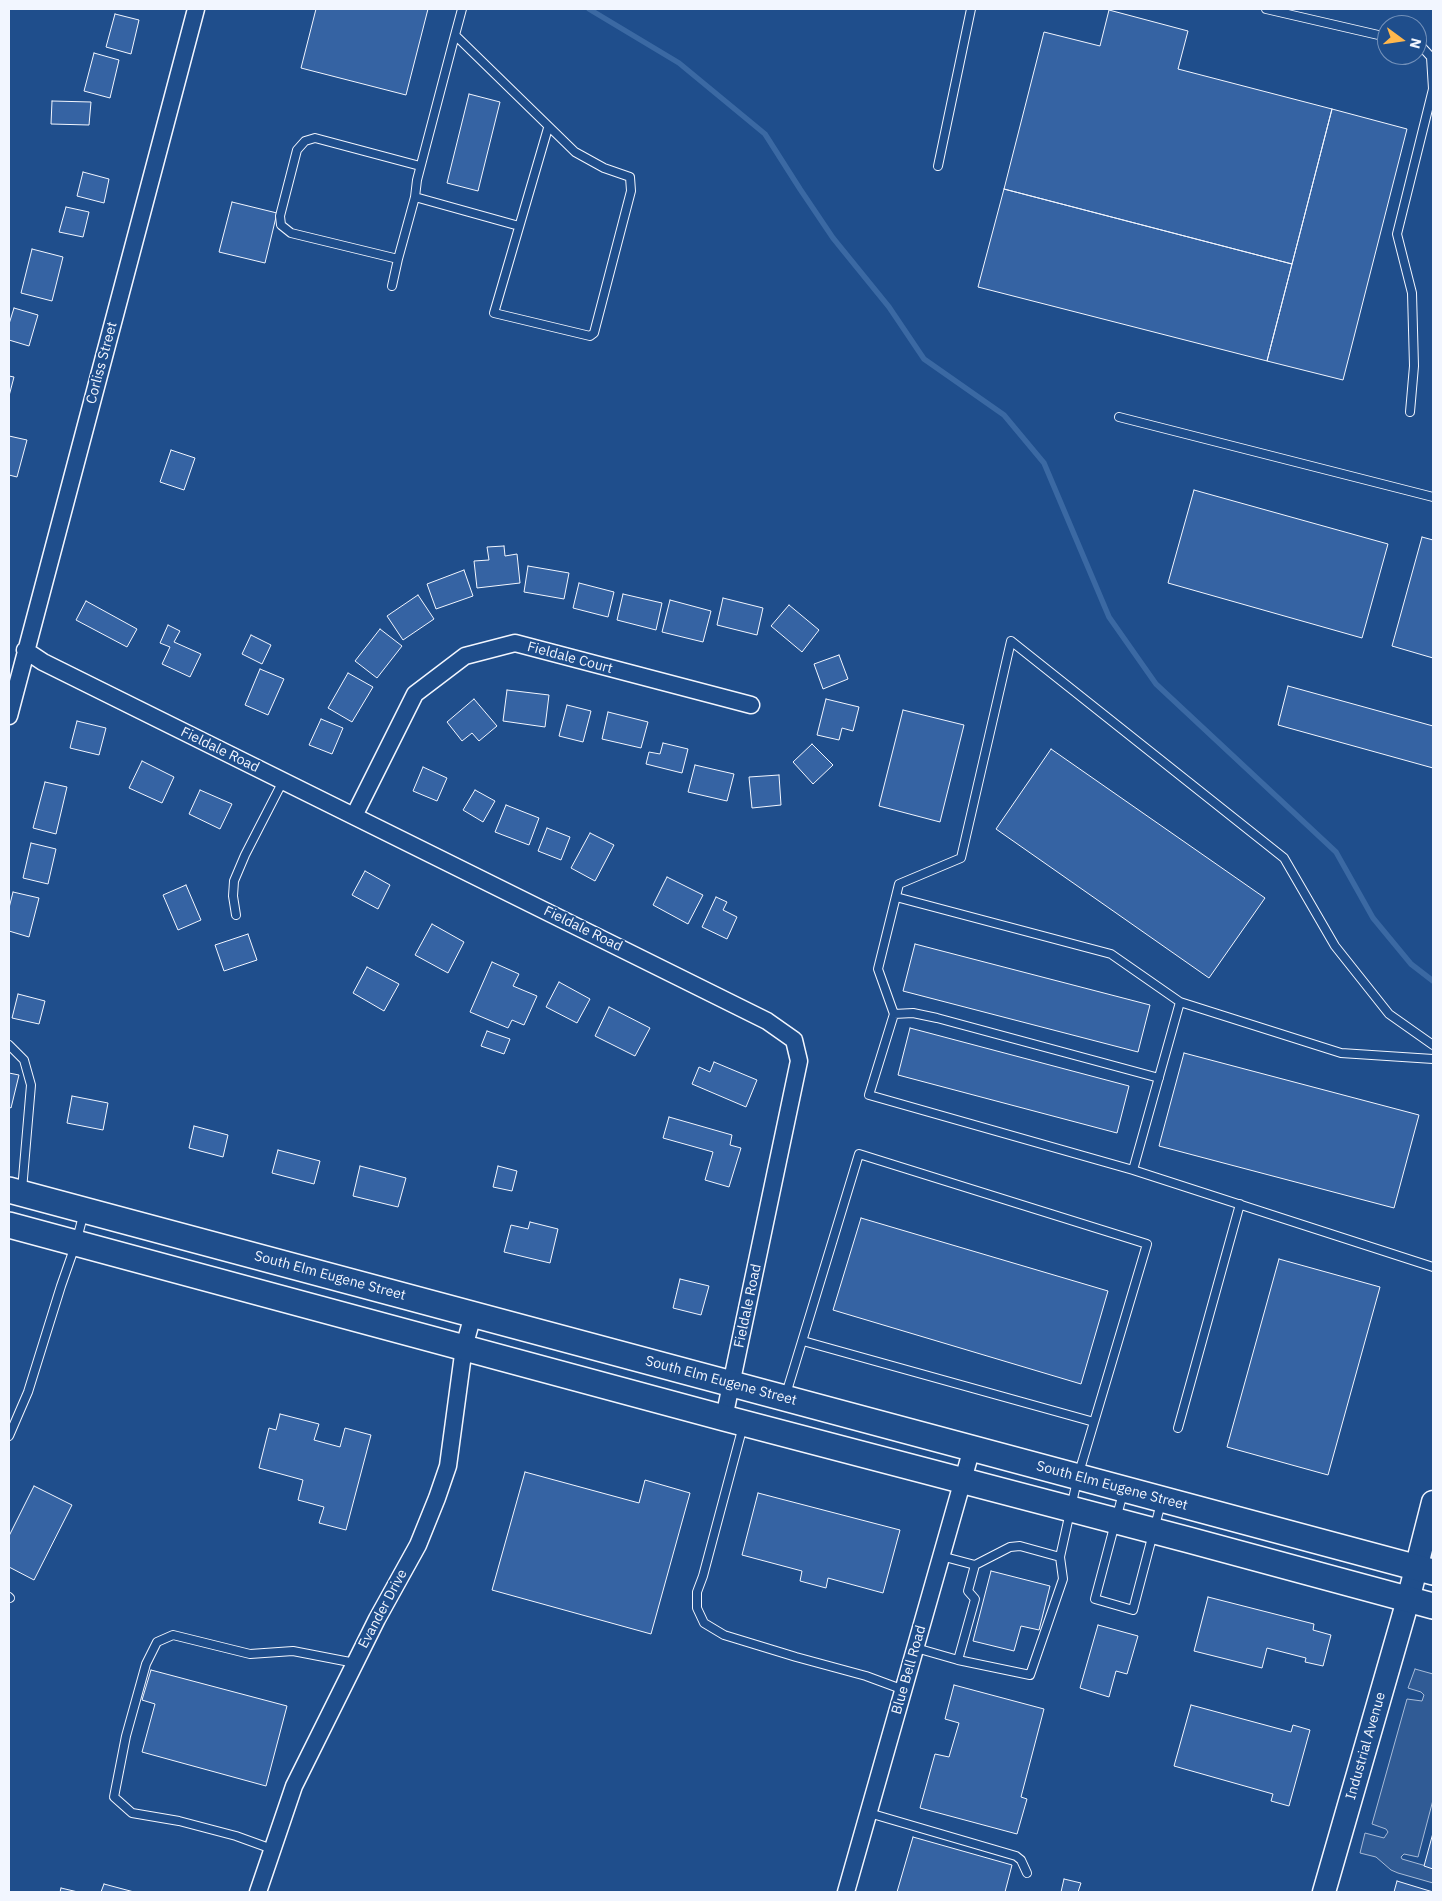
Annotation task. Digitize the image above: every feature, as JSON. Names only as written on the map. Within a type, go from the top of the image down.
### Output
[{"type":"main road","name":"South Elm Eugene Street","points":[[15,1192],[1425,1570]]},
{"type":"main road","points":[[9,1225],[734,1421],[1154,1530],[1433,1606]]},
{"type":"main road","name":"Industrial Avenue","points":[[1324,1892],[1408,1600],[1425,1570],[1433,1502]]},
{"type":"street","name":"Corliss Street","points":[[9,716],[196,9]]},
{"type":"street","name":"Fieldale Court","points":[[354,816],[415,694],[465,656],[515,643],[750,705]]},
{"type":"street","name":"Fieldale Road","points":[[25,650],[43,662],[767,1020],[794,1040],[799,1061],[731,1384],[734,1421]]},
{"type":"street","name":"Evander Drive","points":[[258,1892],[294,1786],[355,1664],[418,1545],[440,1490],[448,1466],[464,1348],[473,1315]]},
{"type":"street","name":"Blue Bell Road","points":[[846,1892],[972,1448]]},
{"type":"lane","points":[[392,286],[415,197],[420,166],[462,9]]},
{"type":"lane","points":[[938,166],[971,9]]},
{"type":"lane","points":[[1266,9],[1377,35]]},
{"type":"lane","points":[[455,35],[548,128],[575,152],[604,168],[630,177],[631,191],[594,333],[590,336],[494,313],[548,128]]},
{"type":"lane","points":[[1410,412],[1414,366],[1412,293],[1396,234],[1433,89],[1431,57],[1427,53]]},
{"type":"lane","points":[[398,259],[291,233],[281,225],[280,216],[297,150],[305,141],[315,138],[420,166]]},
{"type":"lane","points":[[415,197],[519,226]]},
{"type":"lane","points":[[1119,417],[1433,497]]},
{"type":"lane","points":[[1433,1045],[1390,1014],[1341,953],[1284,858],[1011,641],[961,858],[899,884],[878,969],[894,1014],[869,1095],[1133,1170],[1433,1267]]},
{"type":"lane","points":[[236,915],[233,896],[234,881],[244,855],[283,781]]},
{"type":"lane","points":[[896,896],[1110,954],[1180,1002],[1341,1053],[1433,1059]]},
{"type":"lane","points":[[1133,1170],[1180,1002]]},
{"type":"lane","points":[[894,1014],[913,1013],[937,1018],[1159,1078]]},
{"type":"lane","points":[[9,1045],[24,1060],[31,1084],[15,1192]]},
{"type":"lane","points":[[785,1398],[859,1154],[1147,1244],[1078,1476],[1060,1557],[1063,1579],[1030,1675],[958,1660],[916,1648]]},
{"type":"lane","points":[[1178,1428],[1240,1204]]},
{"type":"lane","points":[[9,1436],[28,1392],[76,1243],[84,1210]]},
{"type":"lane","points":[[802,1341],[1094,1422]]},
{"type":"lane","points":[[734,1421],[703,1576],[698,1592],[697,1608],[704,1623],[724,1635],[796,1658],[866,1676],[904,1690]]},
{"type":"lane","points":[[1124,1489],[1095,1599],[1133,1610],[1162,1499]]},
{"type":"lane","points":[[941,1556],[975,1565],[1010,1547],[1020,1546],[1060,1557]]},
{"type":"lane","points":[[958,1660],[975,1599],[968,1591],[975,1565]]},
{"type":"lane","points":[[272,1850],[236,1836],[179,1821],[132,1813],[114,1797],[126,1736],[146,1664],[157,1642],[173,1635],[250,1654],[293,1650],[355,1664]]},
{"type":"lane","points":[[869,1813],[1016,1856],[1021,1860],[1026,1873]]},
{"type":"shaded area","points":[[1415,1669],[1433,1674],[1433,1800],[1418,1857],[1404,1854],[1401,1857],[1402,1859],[1433,1868],[1433,1883],[1398,1873],[1391,1870],[1376,1857],[1360,1853],[1365,1833],[1384,1838],[1388,1832],[1386,1829],[1372,1824],[1407,1699],[1422,1701],[1424,1695],[1421,1692],[1408,1688]]},
{"type":"building","points":[[316,9],[428,9],[406,95],[301,68]]},
{"type":"building","points":[[1109,10],[1188,31],[1178,69],[1332,109],[1292,264],[1004,189],[1044,32],[1100,46]]},
{"type":"building","points":[[115,14],[139,20],[131,54],[106,47]]},
{"type":"building","points":[[94,53],[119,60],[110,98],[84,91]]},
{"type":"building","points":[[469,94],[500,102],[478,191],[447,183]]},
{"type":"building","points":[[52,101],[91,102],[89,125],[51,124]]},
{"type":"building","points":[[1332,109],[1407,129],[1343,380],[1267,361]]},
{"type":"building","points":[[83,172],[109,179],[104,203],[77,196]]},
{"type":"building","points":[[1004,189],[1292,264],[1267,361],[978,287]]},
{"type":"building","points":[[232,202],[277,213],[265,263],[219,252]]},
{"type":"building","points":[[66,207],[89,212],[83,237],[59,232]]},
{"type":"building","points":[[32,249],[63,257],[52,301],[21,293]]},
{"type":"building","points":[[14,308],[38,315],[29,346],[9,340],[9,324]]},
{"type":"building","points":[[9,376],[14,377],[9,396]]},
{"type":"building","points":[[9,436],[27,440],[17,477],[9,475]]},
{"type":"building","points":[[171,450],[195,458],[184,490],[160,482]]},
{"type":"building","points":[[1194,490],[1388,544],[1362,638],[1168,583]]},
{"type":"building","points":[[1422,537],[1433,540],[1433,658],[1392,646]]},
{"type":"building","points":[[504,546],[505,556],[517,554],[520,583],[477,588],[474,561],[489,560],[487,547]]},
{"type":"building","points":[[528,566],[569,573],[564,599],[524,592]]},
{"type":"building","points":[[464,570],[473,596],[436,609],[427,584]]},
{"type":"building","points":[[579,583],[614,592],[608,617],[573,608]]},
{"type":"building","points":[[623,594],[662,603],[656,630],[617,620]]},
{"type":"building","points":[[418,595],[434,619],[403,640],[387,616]]},
{"type":"building","points":[[723,598],[763,608],[757,635],[717,625]]},
{"type":"building","points":[[670,600],[711,611],[703,642],[662,632]]},
{"type":"building","points":[[86,601],[137,629],[127,647],[76,620]]},
{"type":"building","points":[[789,605],[819,630],[802,652],[771,626]]},
{"type":"building","points":[[168,625],[180,631],[174,642],[201,654],[190,677],[162,664],[170,647],[160,643]]},
{"type":"building","points":[[380,629],[402,646],[377,678],[355,661]]},
{"type":"building","points":[[251,635],[271,645],[262,664],[242,654]]},
{"type":"building","points":[[839,655],[848,679],[823,689],[814,664]]},
{"type":"building","points":[[260,669],[284,679],[268,715],[245,705]]},
{"type":"building","points":[[348,673],[373,687],[352,722],[328,708]]},
{"type":"building","points":[[1288,686],[1433,726],[1433,768],[1278,725]]},
{"type":"building","points":[[507,690],[549,695],[545,727],[503,721]]},
{"type":"building","points":[[474,699],[497,726],[479,741],[472,733],[462,741],[447,722]]},
{"type":"building","points":[[826,699],[859,707],[853,731],[842,728],[839,740],[817,735]]},
{"type":"building","points":[[567,705],[591,711],[583,742],[559,736]]},
{"type":"building","points":[[903,710],[964,725],[940,822],[879,806]]},
{"type":"building","points":[[608,712],[648,722],[641,748],[602,739]]},
{"type":"building","points":[[321,719],[343,728],[332,754],[309,745]]},
{"type":"building","points":[[77,721],[106,728],[99,755],[70,748]]},
{"type":"building","points":[[663,743],[688,749],[682,773],[646,764],[649,752],[660,754]]},
{"type":"building","points":[[812,744],[833,765],[813,784],[793,762]]},
{"type":"building","points":[[1051,749],[1265,898],[1209,978],[996,829]]},
{"type":"building","points":[[142,761],[174,777],[162,803],[129,788]]},
{"type":"building","points":[[695,765],[734,774],[727,801],[688,792]]},
{"type":"building","points":[[423,767],[447,778],[437,801],[413,791]]},
{"type":"building","points":[[779,775],[781,805],[752,808],[749,777]]},
{"type":"building","points":[[45,782],[67,787],[56,834],[33,828]]},
{"type":"building","points":[[200,790],[232,804],[220,829],[189,814]]},
{"type":"building","points":[[475,790],[495,801],[483,822],[463,810]]},
{"type":"building","points":[[506,805],[539,818],[529,845],[495,832]]},
{"type":"building","points":[[547,828],[570,837],[561,860],[538,851]]},
{"type":"building","points":[[590,833],[614,845],[595,881],[571,868]]},
{"type":"building","points":[[31,843],[56,849],[48,884],[23,878]]},
{"type":"building","points":[[365,871],[390,885],[378,909],[352,895]]},
{"type":"building","points":[[667,877],[703,895],[688,924],[653,905]]},
{"type":"building","points":[[186,885],[201,920],[178,930],[163,895]]},
{"type":"building","points":[[13,892],[39,898],[29,937],[9,931],[9,908]]},
{"type":"building","points":[[716,897],[727,902],[723,910],[737,917],[727,939],[702,927]]},
{"type":"building","points":[[432,924],[464,942],[448,973],[415,955]]},
{"type":"building","points":[[248,934],[257,960],[224,971],[215,945]]},
{"type":"building","points":[[915,944],[1150,1005],[1138,1052],[903,991]]},
{"type":"building","points":[[492,962],[519,974],[513,986],[537,996],[524,1025],[512,1020],[508,1028],[470,1012]]},
{"type":"building","points":[[367,967],[399,984],[384,1011],[353,993]]},
{"type":"building","points":[[559,982],[590,999],[577,1023],[546,1007]]},
{"type":"building","points":[[18,994],[45,1001],[39,1024],[12,1018]]},
{"type":"building","points":[[609,1007],[650,1028],[635,1056],[595,1036]]},
{"type":"building","points":[[910,1028],[1129,1086],[1117,1133],[898,1075]]},
{"type":"building","points":[[487,1031],[510,1039],[504,1054],[481,1046]]},
{"type":"building","points":[[1184,1053],[1419,1115],[1394,1208],[1159,1146]]},
{"type":"building","points":[[714,1062],[757,1080],[746,1107],[692,1084],[699,1067],[710,1072]]},
{"type":"building","points":[[9,1073],[19,1075],[11,1108],[9,1107]]},
{"type":"building","points":[[72,1096],[108,1103],[103,1130],[67,1123]]},
{"type":"building","points":[[669,1117],[732,1135],[730,1145],[741,1148],[729,1187],[705,1180],[713,1152],[663,1138]]},
{"type":"building","points":[[194,1126],[228,1135],[223,1157],[189,1148]]},
{"type":"building","points":[[278,1150],[320,1161],[314,1184],[272,1173]]},
{"type":"building","points":[[360,1166],[406,1178],[398,1207],[353,1196]]},
{"type":"building","points":[[498,1166],[517,1171],[512,1191],[493,1187]]},
{"type":"building","points":[[861,1218],[1108,1291],[1081,1384],[833,1310]]},
{"type":"building","points":[[530,1222],[558,1229],[550,1263],[504,1252],[511,1225],[528,1229]]},
{"type":"building","points":[[1279,1259],[1380,1287],[1328,1475],[1227,1447]]},
{"type":"building","points":[[680,1279],[709,1286],[701,1315],[673,1308]]},
{"type":"building","points":[[280,1414],[319,1424],[314,1440],[340,1447],[345,1428],[371,1435],[346,1530],[319,1523],[324,1507],[298,1500],[303,1480],[259,1468],[269,1428],[276,1430]]},
{"type":"building","points":[[525,1472],[639,1503],[645,1480],[690,1493],[651,1634],[492,1590]]},
{"type":"building","points":[[34,1486],[72,1505],[34,1580],[9,1567],[9,1536]]},
{"type":"building","points":[[758,1493],[900,1530],[883,1593],[828,1578],[826,1588],[800,1581],[802,1571],[742,1555]]},
{"type":"building","points":[[991,1571],[1050,1586],[1039,1630],[1021,1626],[1014,1651],[973,1641]]},
{"type":"building","points":[[1208,1597],[1314,1624],[1313,1630],[1331,1635],[1323,1666],[1305,1662],[1306,1658],[1267,1648],[1262,1668],[1194,1651]]},
{"type":"building","points":[[1098,1625],[1138,1636],[1127,1674],[1116,1671],[1109,1697],[1080,1688]]},
{"type":"building","points":[[151,1670],[287,1706],[266,1786],[142,1752],[155,1704],[142,1700]]},
{"type":"building","points":[[954,1685],[1044,1709],[1021,1797],[1027,1799],[1017,1834],[920,1808],[935,1754],[949,1757],[959,1723],[945,1719]]},
{"type":"building","points":[[1191,1705],[1291,1732],[1293,1725],[1310,1730],[1289,1806],[1271,1801],[1273,1794],[1174,1766]]},
{"type":"building","points":[[1433,1833],[1433,1869],[1424,1866]]},
{"type":"building","points":[[913,1837],[1012,1865],[1005,1892],[897,1892]]},
{"type":"building","points":[[1064,1879],[1081,1883],[1078,1892],[1061,1892]]},
{"type":"building","points":[[1397,1881],[1433,1892],[1394,1892]]},
{"type":"building","points":[[104,1884],[134,1892],[101,1892]]},
{"type":"building","points":[[61,1888],[78,1892],[60,1892]]},
{"type":"waterway","points":[[589,9],[679,63],[765,134],[833,238],[889,307],[924,359],[1004,415],[1044,463],[1109,617],[1156,684],[1336,852],[1373,918],[1411,964],[1433,981]]}]
